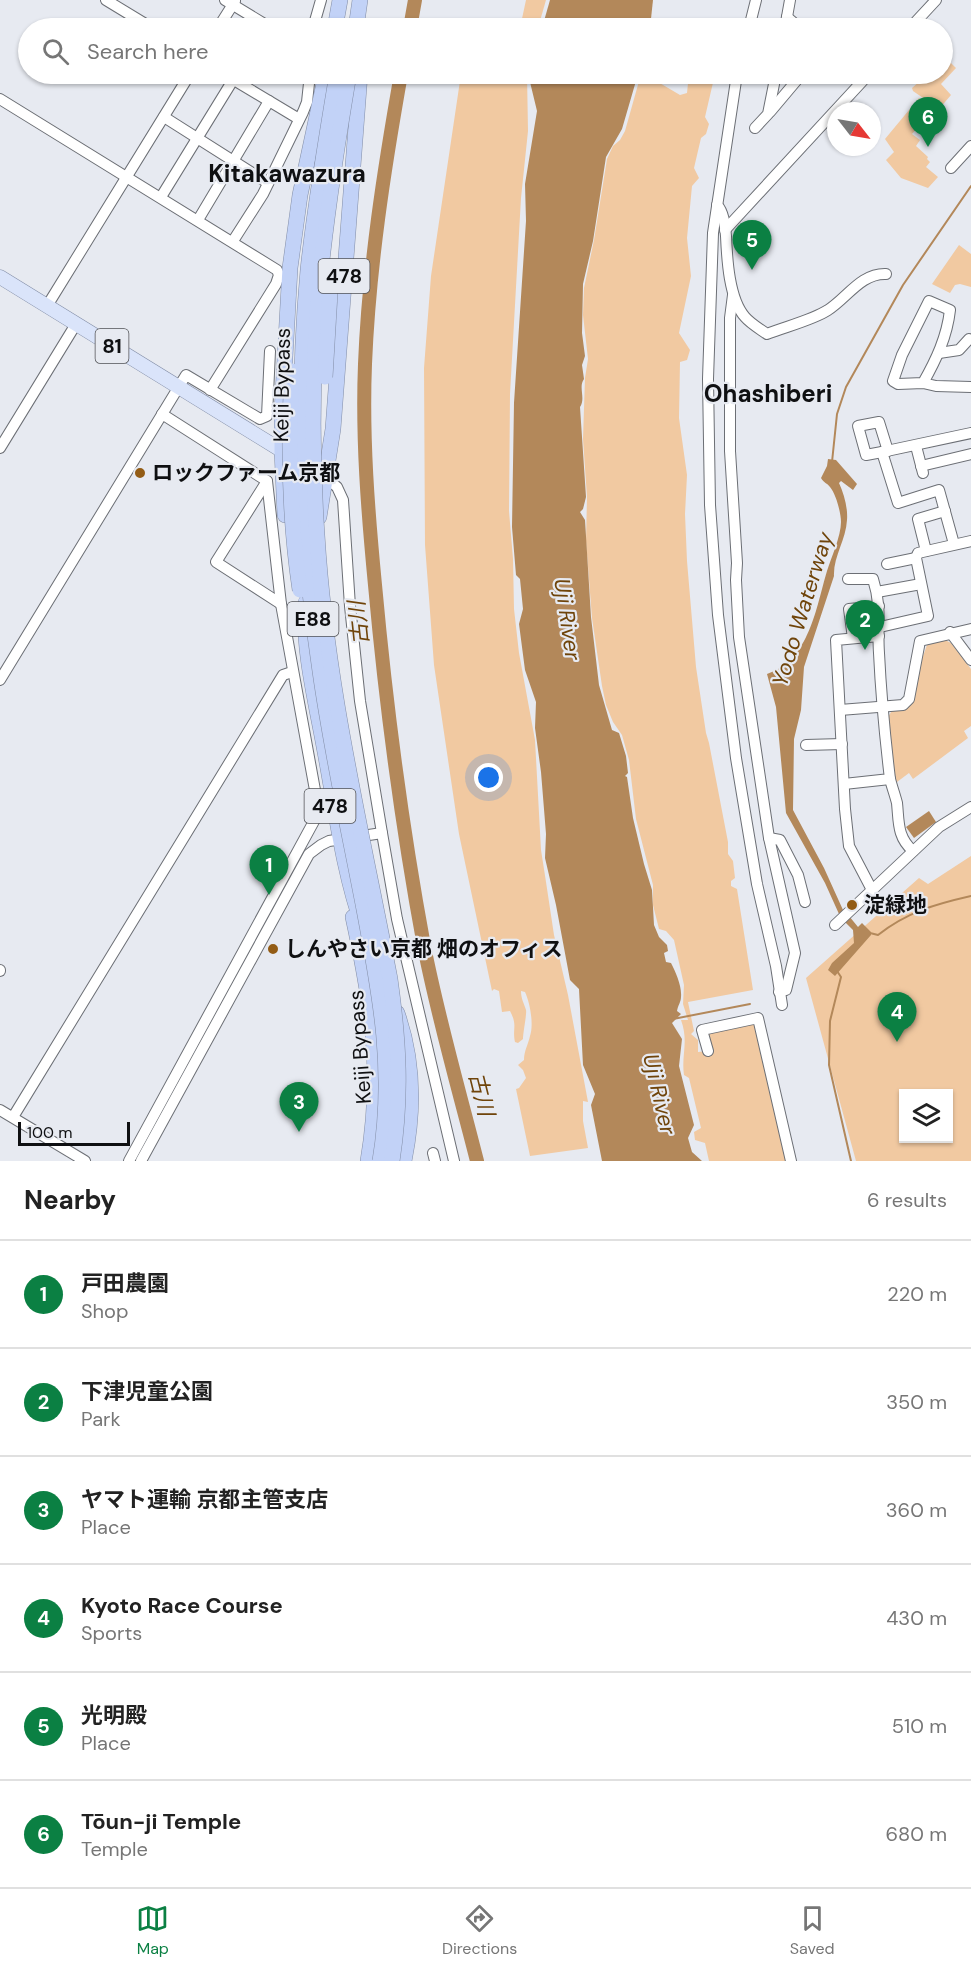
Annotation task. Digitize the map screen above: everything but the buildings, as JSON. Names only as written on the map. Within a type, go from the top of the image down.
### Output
[{"type":"highway","points":[[337,18],[340,0]]},
{"type":"highway","points":[[345,18],[348,0]]},
{"type":"highway","points":[[360,0],[361,18]]},
{"type":"highway","points":[[364,18],[368,0]]},
{"type":"highway","name":"478","points":[[324,84],[300,195],[290,268],[284,362],[282,451],[293,630],[339,839],[366,978],[375,1048],[376,1105],[368,1161]]},
{"type":"highway","name":"Keiji Bypass","points":[[335,84],[308,270],[301,436],[305,539],[314,629],[326,713],[383,1020],[387,1093],[380,1161]]},
{"type":"highway","points":[[320,484],[334,233],[354,84]]},
{"type":"highway","points":[[320,102],[307,196],[295,313],[290,426],[290,495],[295,554],[305,619],[326,713]]},
{"type":"highway","name":"478","points":[[320,484],[307,584],[306,618],[309,658],[339,839],[356,908],[404,1032],[407,1047],[411,1101],[404,1161]]},
{"type":"highway","name":"Keiji Bypass","points":[[320,484],[321,581],[332,668],[396,1019],[399,1092],[392,1161]]},
{"type":"main road","name":"81","points":[[0,277],[282,451],[320,484]]},
{"type":"street","points":[[106,0],[136,18]]},
{"type":"street","points":[[316,18],[321,0]]},
{"type":"street","points":[[752,18],[756,0]]},
{"type":"street","points":[[787,17],[790,0]]},
{"type":"street","points":[[919,18],[936,0]]},
{"type":"street","points":[[223,18],[231,2],[256,18]]},
{"type":"street","points":[[47,306],[184,84]]},
{"type":"street","points":[[161,197],[197,138],[224,84]]},
{"type":"street","points":[[240,84],[298,119]]},
{"type":"street","points":[[233,241],[268,183],[307,102],[309,84]]},
{"type":"street","points":[[735,84],[713,247],[708,339],[708,453],[718,615],[738,770],[757,884],[776,966],[782,1005]]},
{"type":"street","points":[[768,114],[774,84]]},
{"type":"street","points":[[755,128],[794,84]]},
{"type":"street","points":[[725,230],[860,84]]},
{"type":"street","points":[[0,99],[277,270],[279,275],[276,284],[210,390]]},
{"type":"street","points":[[198,220],[269,101]]},
{"type":"street","points":[[164,117],[268,183]]},
{"type":"street","points":[[951,168],[971,146]]},
{"type":"street","points":[[717,205],[721,209],[725,230],[733,291],[730,318],[730,451],[739,637],[768,838],[795,953],[786,990],[779,992]]},
{"type":"street","points":[[713,247],[740,311],[746,319],[767,334],[827,311],[857,285],[875,274],[885,274]]},
{"type":"street","points":[[243,248],[258,250],[281,266],[290,268]]},
{"type":"street","points":[[934,290],[902,355],[892,381],[898,384],[923,383],[936,386],[971,387]]},
{"type":"street","points":[[923,383],[939,353],[950,310],[929,301]]},
{"type":"street","points":[[0,448],[76,324]]},
{"type":"street","points":[[939,353],[959,350],[970,336]]},
{"type":"street","points":[[0,680],[186,375],[260,419],[267,416],[270,351]]},
{"type":"street","points":[[162,414],[267,481]]},
{"type":"street","points":[[954,544],[939,490],[898,503],[885,452],[937,440],[971,436]]},
{"type":"street","points":[[916,446],[922,470],[971,454]]},
{"type":"street","points":[[267,481],[216,562],[281,604]]},
{"type":"street","points":[[141,1161],[301,857],[319,812],[292,672],[293,630],[281,604],[267,481]]},
{"type":"street","points":[[320,484],[337,487],[343,500],[350,606],[360,701],[382,833],[399,930],[454,1161]]},
{"type":"street","points":[[926,551],[918,519],[945,511]]},
{"type":"street","points":[[872,890],[849,846],[844,809],[836,640],[880,632],[928,616],[916,558],[918,553],[971,541]]},
{"type":"street","points":[[886,564],[916,558]]},
{"type":"street","points":[[848,579],[873,579],[878,592],[882,707],[890,779],[896,801],[899,833],[905,844],[913,851]]},
{"type":"street","points":[[878,592],[921,584]]},
{"type":"street","points":[[853,638],[849,609],[879,606]]},
{"type":"street","points":[[840,710],[903,705],[909,699],[920,641],[950,632],[971,629]]},
{"type":"street","points":[[950,632],[970,657]]},
{"type":"street","points":[[13,1118],[283,675],[292,672]]},
{"type":"street","points":[[806,745],[842,744]]},
{"type":"street","points":[[844,784],[890,779]]},
{"type":"street","points":[[841,918],[939,827],[971,807]]},
{"type":"street","points":[[129,1161],[301,857],[321,845],[339,839],[382,833]]},
{"type":"street","points":[[768,838],[780,840],[798,875],[805,903]]},
{"type":"street","points":[[708,1051],[702,1030],[758,1018],[791,1161]]},
{"type":"street","points":[[0,1110],[85,1161]]},
{"type":"shaded area","points":[[526,0],[546,0],[541,18],[522,18]]},
{"type":"shaded area","points":[[460,84],[527,84],[528,131],[521,198],[510,394],[509,511],[514,609],[519,653],[535,740],[541,850],[554,935],[588,1102],[583,1101],[583,1121],[588,1148],[530,1156],[516,1089],[526,1078],[518,1065],[524,1060],[532,1026],[531,1014],[525,992],[521,991],[526,1010],[523,1039],[518,1043],[515,1042],[514,1024],[510,1011],[502,1012],[499,991],[494,989],[492,991],[459,834],[434,665],[425,545],[424,368],[431,276]]},
{"type":"shaded area","points":[[638,84],[661,84],[680,95],[687,93],[688,84],[713,84],[705,117],[709,124],[706,134],[701,138],[694,168],[699,178],[692,186],[687,238],[691,276],[679,333],[690,350],[687,360],[680,362],[679,418],[687,475],[685,514],[687,561],[696,667],[706,733],[728,842],[728,854],[733,861],[735,878],[731,881],[731,886],[737,889],[753,990],[688,1002],[694,1031],[691,1034],[698,1040],[698,1052],[707,1051],[702,1030],[758,1018],[791,1161],[709,1161],[705,1143],[695,1140],[694,1132],[701,1128],[689,1078],[684,1075],[685,1042],[681,1020],[688,1020],[683,1004],[684,985],[674,940],[666,931],[659,929],[653,905],[653,885],[636,819],[629,760],[622,735],[613,722],[606,705],[602,686],[592,618],[586,541],[587,497],[583,439],[585,378],[588,359],[583,315],[584,288],[607,159],[613,146],[625,131]]},
{"type":"shaded area","points":[[917,84],[941,84],[951,95],[939,109],[912,88]]},
{"type":"shaded area","points":[[919,98],[937,111],[922,130],[918,127],[912,134],[920,140],[916,146],[928,157],[930,162],[926,167],[938,177],[928,188],[901,178],[886,160],[894,152],[885,139]]},
{"type":"shaded area","points":[[959,245],[971,254],[971,287],[955,285],[950,293],[932,284]]},
{"type":"shaded area","points":[[945,640],[951,643],[971,669],[971,726],[964,731],[968,738],[913,779],[909,773],[897,782],[893,773],[888,717],[893,709],[904,709],[927,645]]},
{"type":"shaded area","points":[[971,856],[971,1161],[856,1161],[806,978],[919,878],[928,884]]},
{"type":"water","points":[[550,0],[653,0],[651,18],[545,18]]},
{"type":"water","name":"Uji River","points":[[530,84],[635,84],[622,129],[606,157],[593,241],[583,284],[582,333],[585,356],[582,365],[584,379],[580,407],[586,497],[580,512],[585,520],[591,617],[599,685],[612,730],[619,733],[626,756],[628,773],[625,776],[633,818],[652,890],[654,925],[659,937],[667,945],[668,951],[664,953],[666,962],[671,963],[681,988],[681,999],[677,1011],[681,1014],[672,1023],[682,1039],[679,1066],[694,1125],[688,1138],[692,1152],[702,1161],[602,1161],[591,1105],[595,1094],[583,1065],[579,989],[570,980],[545,858],[546,834],[535,728],[536,702],[525,670],[519,624],[523,609],[520,579],[516,575],[512,527],[514,403],[526,221],[525,184],[537,111]]},
{"type":"water","points":[[828,459],[836,460],[857,484],[853,490],[841,481],[839,483],[846,506],[846,527],[835,562],[834,576],[804,667],[801,710],[794,739],[793,810],[843,910],[839,914],[825,883],[786,813],[776,707],[767,674],[781,667],[802,645],[815,616],[838,540],[841,522],[838,504],[832,490],[821,478]]},
{"type":"water","points":[[929,811],[936,822],[914,838],[906,827]]},
{"type":"water","points":[[849,916],[858,927],[862,923],[871,935],[835,976],[828,970],[832,963],[854,943],[853,930],[844,921]]},
{"type":"waterway","name":"古川","points":[[412,18],[415,0]]},
{"type":"waterway","name":"古川","points":[[399,84],[378,218],[367,327],[364,419],[368,503],[379,630],[416,901],[436,1000],[477,1161]]},
{"type":"waterway","name":"Yodo Waterway","points":[[832,462],[837,414],[846,387],[903,285],[971,186]]},
{"type":"waterway","points":[[870,933],[878,935],[900,920],[922,910],[971,896]]},
{"type":"waterway","points":[[837,971],[841,977],[830,1021],[829,1065],[851,1161]]},
{"type":"waterway","points":[[673,1019],[750,1004]]},
{"type":"waterway","points":[[184,1071],[200,1042]]},
{"type":"place","name":"Tōun-ji Temple","points":[[928,147]]},
{"type":"place","name":"光明殿","points":[[752,270]]},
{"type":"place","name":"ロックファーム京都","points":[[140,473]]},
{"type":"place","name":"下津児童公園","points":[[865,650]]},
{"type":"place","name":"戸田農園","points":[[269,895]]},
{"type":"place","name":"淀緑地","points":[[852,905]]},
{"type":"place","name":"しんやさい京都 畑のオフィス","points":[[273,949]]},
{"type":"place","name":"Kyoto Race Course","points":[[897,1042]]},
{"type":"place","name":"ヤマト運輸 京都主管支店","points":[[299,1132]]},
{"type":"district","name":"Kitakawazura","points":[[287,174]]},
{"type":"district","name":"Ohashiberi","points":[[768,394]]}]
